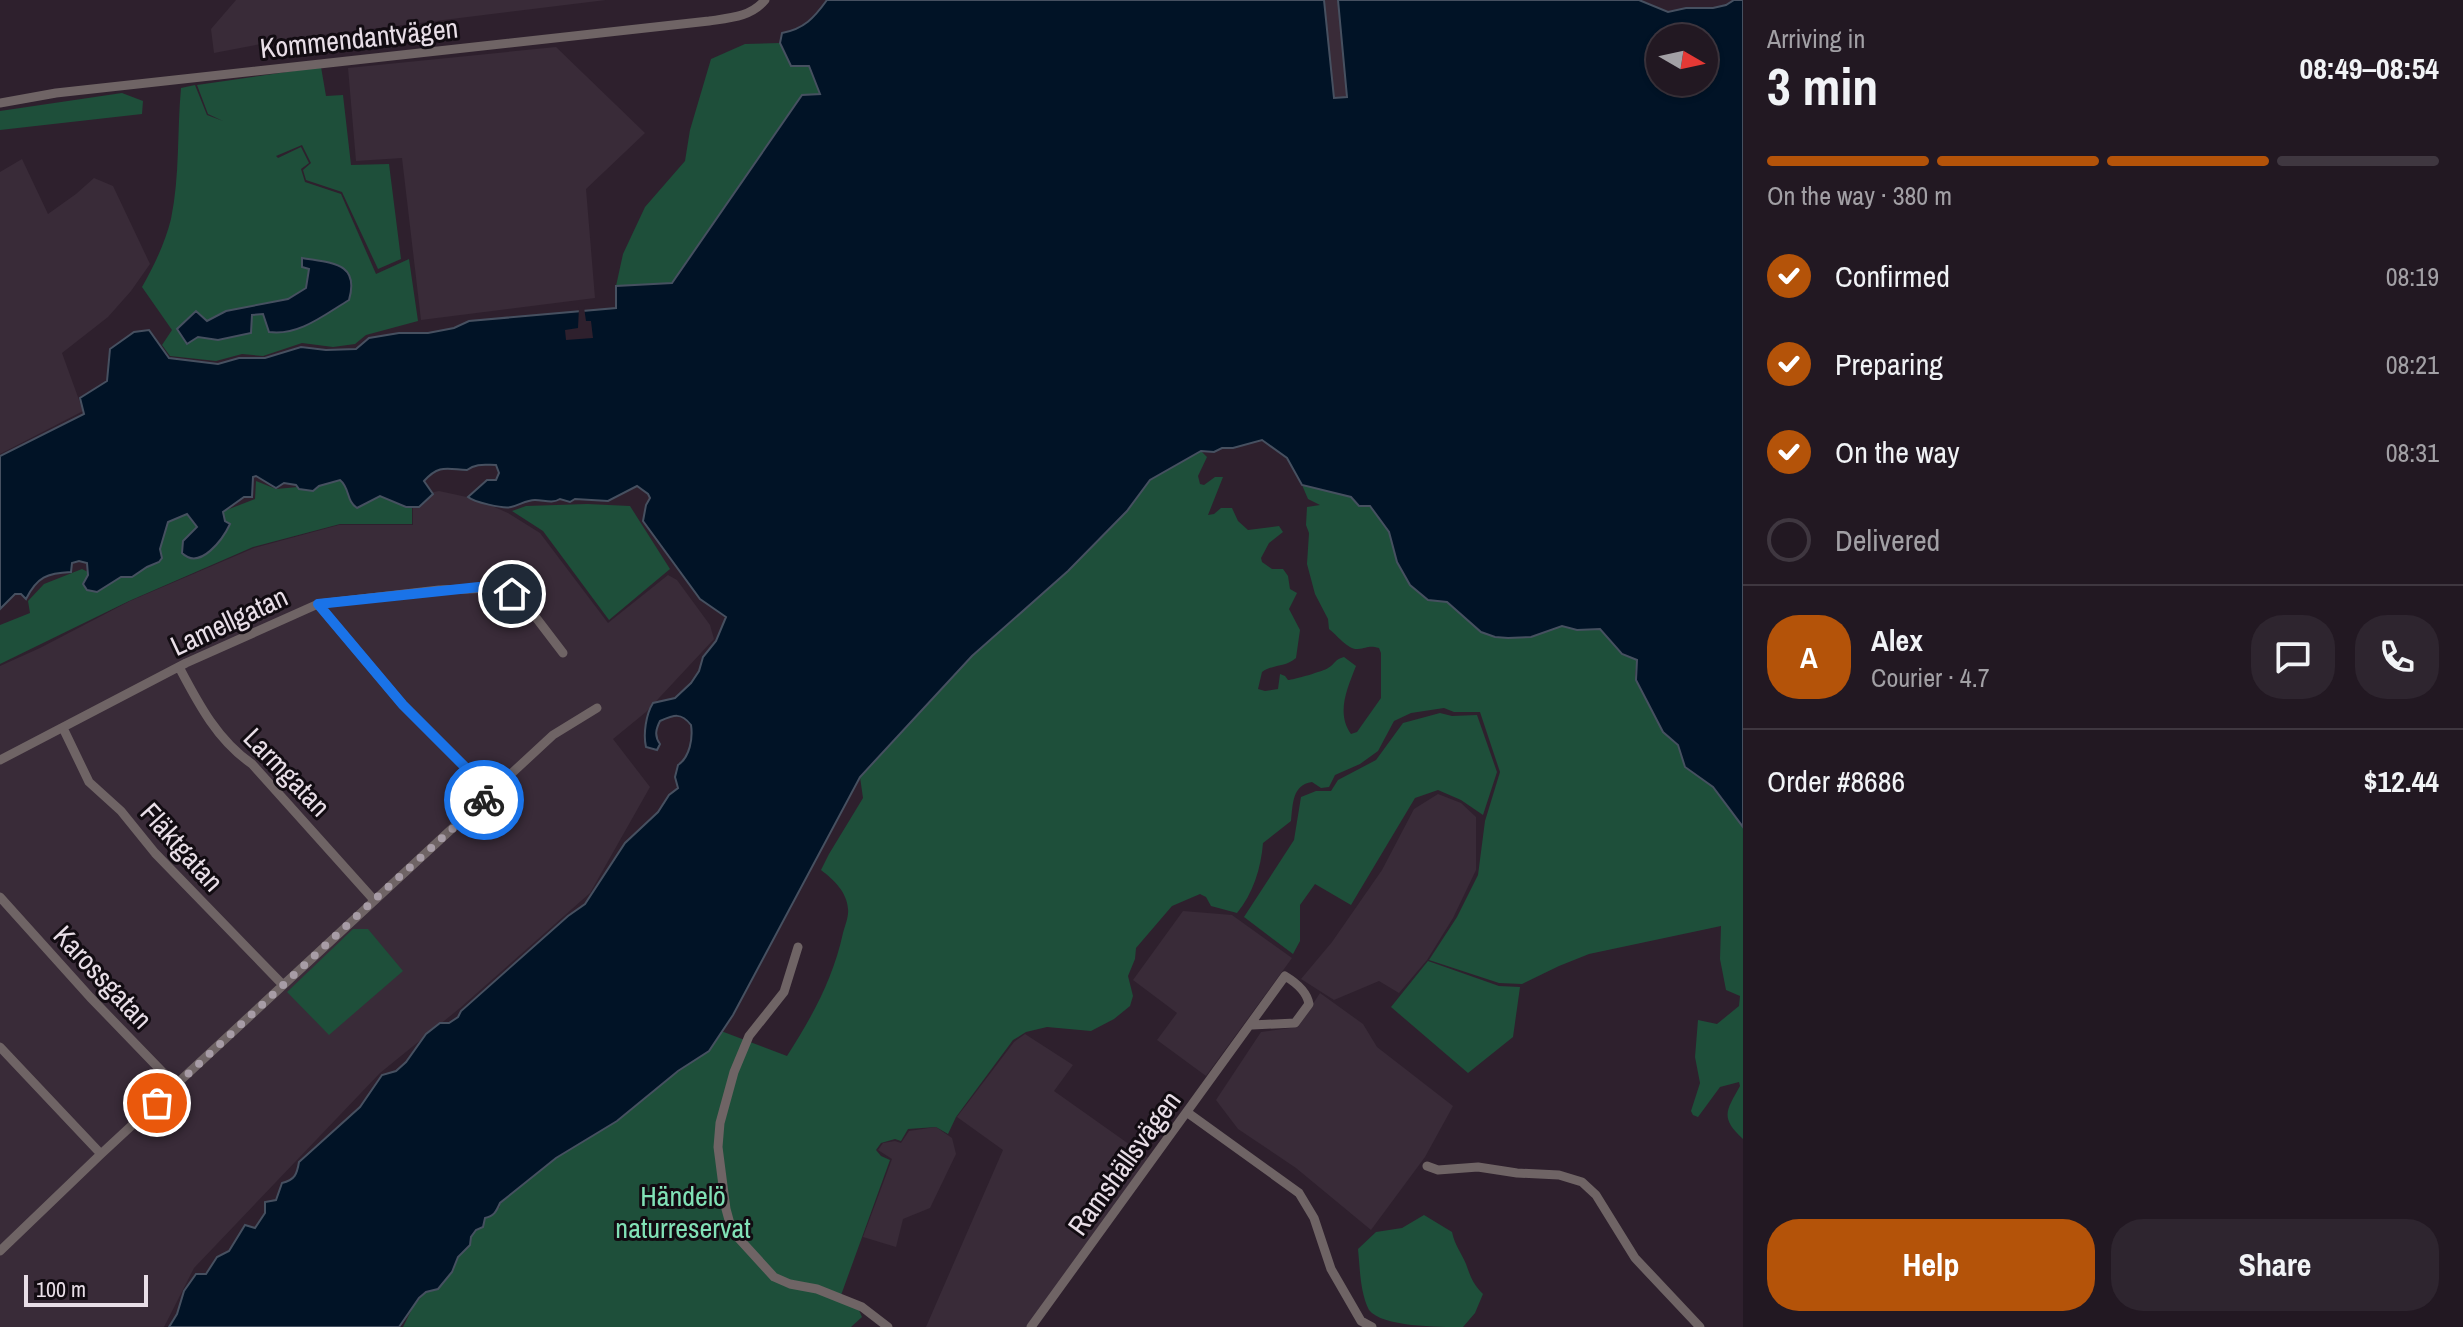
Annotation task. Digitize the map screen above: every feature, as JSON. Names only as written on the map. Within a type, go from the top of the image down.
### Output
[{"type":"street","name":"Kommendantvägen","points":[[0,103],[56,93],[709,21],[742,15],[758,9],[765,0]]},
{"type":"street","name":"Lamellgatan","points":[[0,760],[179,667],[318,604],[439,590],[495,588],[512,594],[534,615],[563,653]]},
{"type":"street","points":[[318,604],[403,705],[491,793]]},
{"type":"street","name":"Larmgatan","points":[[179,667],[205,716],[220,734],[270,783],[374,900]]},
{"type":"street","points":[[0,1251],[553,735],[597,708]]},
{"type":"street","name":"Fläktgatan","points":[[63,728],[89,782],[121,811],[187,887],[283,985]]},
{"type":"street","name":"Karossgatan","points":[[0,897],[176,1086]]},
{"type":"street","points":[[798,947],[784,992],[749,1036],[734,1072],[720,1123],[718,1147],[726,1209],[732,1231],[774,1277],[790,1284],[817,1289],[862,1307],[888,1327]]},
{"type":"street","name":"Ramshällsvägen","points":[[1031,1327],[1285,976],[1308,999],[1309,1004],[1295,1023],[1252,1025]]},
{"type":"street","points":[[0,1047],[101,1154]]},
{"type":"street","points":[[1188,1113],[1299,1193],[1314,1218],[1331,1269],[1361,1321],[1372,1327]]},
{"type":"street","points":[[1427,1166],[1438,1170],[1478,1167],[1559,1175],[1582,1182],[1596,1195],[1635,1258],[1700,1327]]},
{"type":"shaded area","points":[[236,0],[606,0],[282,40],[214,53],[211,29]]},
{"type":"shaded area","points":[[1324,0],[1338,0],[1347,97],[1333,98]]},
{"type":"shaded area","points":[[556,47],[645,133],[586,189],[595,298],[421,320],[402,158],[356,161],[348,68]]},
{"type":"shaded area","points":[[22,159],[48,214],[94,178],[113,186],[150,264],[108,317],[62,353],[83,411],[0,454],[0,172]]},
{"type":"shaded area","points":[[439,491],[476,499],[508,513],[540,533],[608,623],[668,575],[677,580],[710,625],[714,639],[646,712],[613,739],[650,787],[590,893],[460,1008],[380,1073],[194,1268],[164,1327],[0,1327],[0,666],[130,601],[254,548],[339,525],[413,525],[413,496]]},
{"type":"shaded area","points":[[1438,794],[1461,803],[1476,817],[1476,870],[1453,918],[1427,960],[1399,993],[1379,981],[1334,1000],[1301,979],[1332,942],[1382,870],[1414,809]]},
{"type":"shaded area","points":[[1183,911],[1232,915],[1292,958],[1206,1076],[1157,1040],[1177,1013],[1133,980]]},
{"type":"shaded area","points":[[1320,993],[1363,1024],[1377,1047],[1453,1106],[1425,1157],[1371,1230],[1296,1168],[1238,1129],[1216,1100],[1261,1032],[1298,1027]]},
{"type":"shaded area","points":[[1025,1034],[1073,1065],[1054,1091],[1150,1159],[1027,1327],[926,1327],[1003,1150],[957,1117],[1014,1042]]},
{"type":"shaded area","points":[[936,1127],[952,1138],[956,1154],[930,1208],[903,1219],[896,1247],[863,1237],[892,1159],[878,1150],[883,1143],[901,1143],[909,1131]]},
{"type":"green space","points":[[780,43],[791,66],[809,65],[820,94],[802,96],[672,283],[616,286],[623,254],[645,207],[685,161],[690,130],[711,59],[745,44]]},
{"type":"green space","points":[[321,67],[326,96],[343,95],[351,165],[389,164],[401,259],[378,269],[342,192],[306,180],[303,170],[311,163],[302,145],[276,156],[278,158],[301,147],[309,163],[301,169],[305,182],[341,194],[376,274],[409,259],[418,321],[366,335],[355,344],[333,347],[302,343],[263,356],[242,354],[216,361],[170,356],[162,345],[172,330],[142,287],[159,254],[171,219],[181,88],[195,85],[207,115],[223,121],[208,114],[197,85]]},
{"type":"green space","points":[[122,93],[143,101],[142,114],[0,130],[0,111]]},
{"type":"green space","name":"Händelö naturreservat","points":[[1201,451],[1207,457],[1198,476],[1200,484],[1223,477],[1208,515],[1221,508],[1232,508],[1238,521],[1248,530],[1279,526],[1283,532],[1269,543],[1261,558],[1272,569],[1283,569],[1288,576],[1290,589],[1297,593],[1289,609],[1300,630],[1296,658],[1262,672],[1258,689],[1278,689],[1280,674],[1288,680],[1302,677],[1325,669],[1344,657],[1356,666],[1344,709],[1344,718],[1351,734],[1357,732],[1381,698],[1381,653],[1376,647],[1350,647],[1329,629],[1307,564],[1307,507],[1320,505],[1308,499],[1302,485],[1351,497],[1359,506],[1370,506],[1389,532],[1397,562],[1428,600],[1447,602],[1481,632],[1495,637],[1531,637],[1562,626],[1577,630],[1600,629],[1622,654],[1637,660],[1635,675],[1639,686],[1663,732],[1678,745],[1685,767],[1713,787],[1743,827],[1743,1139],[1728,1119],[1739,1082],[1720,1087],[1698,1117],[1691,1111],[1700,1083],[1695,1057],[1698,1020],[1717,1024],[1739,1006],[1740,996],[1726,990],[1720,959],[1721,926],[1589,954],[1522,984],[1499,983],[1429,960],[1457,917],[1478,875],[1485,821],[1500,772],[1480,712],[1454,712],[1444,708],[1411,713],[1394,721],[1378,751],[1360,764],[1335,775],[1329,787],[1321,788],[1312,782],[1301,787],[1295,796],[1291,821],[1263,843],[1255,880],[1248,898],[1237,913],[1211,906],[1200,894],[1172,906],[1136,948],[1128,976],[1133,996],[1130,1006],[1114,1019],[1091,1031],[1047,1027],[1026,1032],[1013,1040],[956,1117],[948,1134],[936,1127],[908,1129],[901,1141],[895,1139],[881,1143],[876,1150],[890,1160],[840,1298],[859,1310],[862,1317],[851,1327],[403,1327],[414,1305],[426,1292],[435,1290],[445,1281],[477,1224],[500,1207],[536,1171],[708,1051],[721,1031],[787,1056],[827,982],[847,921],[845,897],[835,882],[821,870],[863,798],[860,777],[972,656],[1068,571],[1127,511],[1150,480]]},
{"type":"green space","points":[[201,469],[443,469],[433,472],[424,481],[433,494],[419,507],[412,507],[412,524],[340,524],[253,547],[129,601],[0,664],[0,625],[30,613],[28,601],[44,584],[82,569],[88,572],[87,562],[72,563],[71,572],[44,578],[26,599],[21,594],[15,594],[0,609],[0,559]],"holes":[[[253,477],[276,488],[284,483],[298,487],[276,489],[256,481],[255,499],[224,511],[244,497],[252,497]]]},
{"type":"green space","points":[[526,506],[630,506],[670,569],[609,620],[543,531],[512,511]]},
{"type":"green space","points":[[1440,713],[1477,715],[1497,772],[1483,815],[1461,800],[1438,790],[1415,798],[1351,905],[1315,884],[1300,905],[1300,941],[1293,954],[1244,917],[1294,840],[1301,797],[1316,791],[1331,791],[1338,780],[1376,760],[1403,723]]},
{"type":"green space","points":[[353,929],[368,929],[403,971],[329,1035],[287,992]]},
{"type":"green space","points":[[1428,961],[1499,986],[1520,987],[1513,1037],[1468,1073],[1391,1007]]},
{"type":"green space","points":[[1424,1215],[1452,1232],[1473,1280],[1483,1294],[1475,1313],[1463,1327],[1398,1323],[1376,1316],[1366,1303],[1358,1249],[1376,1232],[1402,1228]]},
{"type":"water","points":[[827,0],[1324,0],[1334,98],[1347,97],[1338,0],[1639,0],[1668,12],[1713,8],[1743,0],[1743,827],[1713,787],[1685,767],[1678,745],[1663,732],[1636,680],[1637,660],[1622,654],[1600,629],[1577,630],[1562,626],[1531,637],[1508,638],[1481,632],[1447,602],[1428,600],[1410,585],[1397,562],[1389,532],[1370,506],[1359,506],[1351,497],[1302,485],[1287,458],[1262,440],[1214,452],[1201,451],[1150,480],[1127,511],[1068,571],[972,656],[860,777],[733,1015],[709,1051],[678,1071],[617,1121],[556,1158],[500,1203],[491,1216],[485,1218],[483,1227],[471,1237],[470,1245],[458,1257],[452,1272],[438,1289],[426,1292],[419,1298],[399,1327],[169,1327],[184,1291],[196,1274],[206,1274],[217,1257],[229,1251],[245,1225],[255,1228],[265,1213],[265,1202],[276,1200],[282,1183],[295,1176],[299,1162],[360,1107],[382,1075],[396,1071],[406,1062],[426,1034],[440,1023],[449,1023],[458,1017],[461,1011],[585,904],[625,843],[678,788],[675,777],[678,765],[690,747],[691,725],[677,716],[660,721],[656,732],[660,744],[657,750],[646,747],[647,718],[653,703],[675,698],[691,683],[703,657],[716,641],[726,617],[700,599],[643,521],[650,498],[637,486],[608,501],[535,500],[502,507],[468,497],[487,480],[496,480],[499,473],[496,465],[434,472],[424,481],[433,494],[419,507],[406,507],[380,496],[357,508],[340,480],[313,491],[284,483],[276,488],[256,476],[253,477],[252,497],[244,497],[223,512],[225,521],[230,524],[216,545],[203,556],[189,558],[182,553],[183,541],[197,527],[187,514],[168,522],[159,562],[132,577],[121,577],[97,592],[87,590],[83,584],[88,575],[87,563],[79,561],[72,563],[71,572],[44,578],[26,599],[21,594],[15,594],[0,609],[0,456],[84,414],[80,398],[107,381],[110,349],[134,332],[149,330],[169,358],[218,364],[239,358],[265,358],[301,347],[356,349],[369,338],[399,333],[428,333],[454,328],[469,321],[616,308],[616,286],[672,283],[802,95],[820,94],[809,66],[791,66],[780,43],[782,33],[802,26]]},
{"type":"water","points":[[302,258],[333,263],[347,271],[351,287],[349,300],[291,331],[269,332],[263,314],[252,315],[251,333],[218,340],[198,337],[187,344],[177,329],[196,311],[207,321],[226,311],[288,299],[306,288],[309,269],[302,267]]},
{"type":"pier","points":[[579,307],[584,307],[586,321],[591,321],[593,338],[566,340],[565,330],[578,328]]},
{"type":"way so far","points":[[157,1103],[484,800]]},
{"type":"route","points":[[484,800],[491,793],[403,705],[318,604],[479,587],[512,594]]}]
